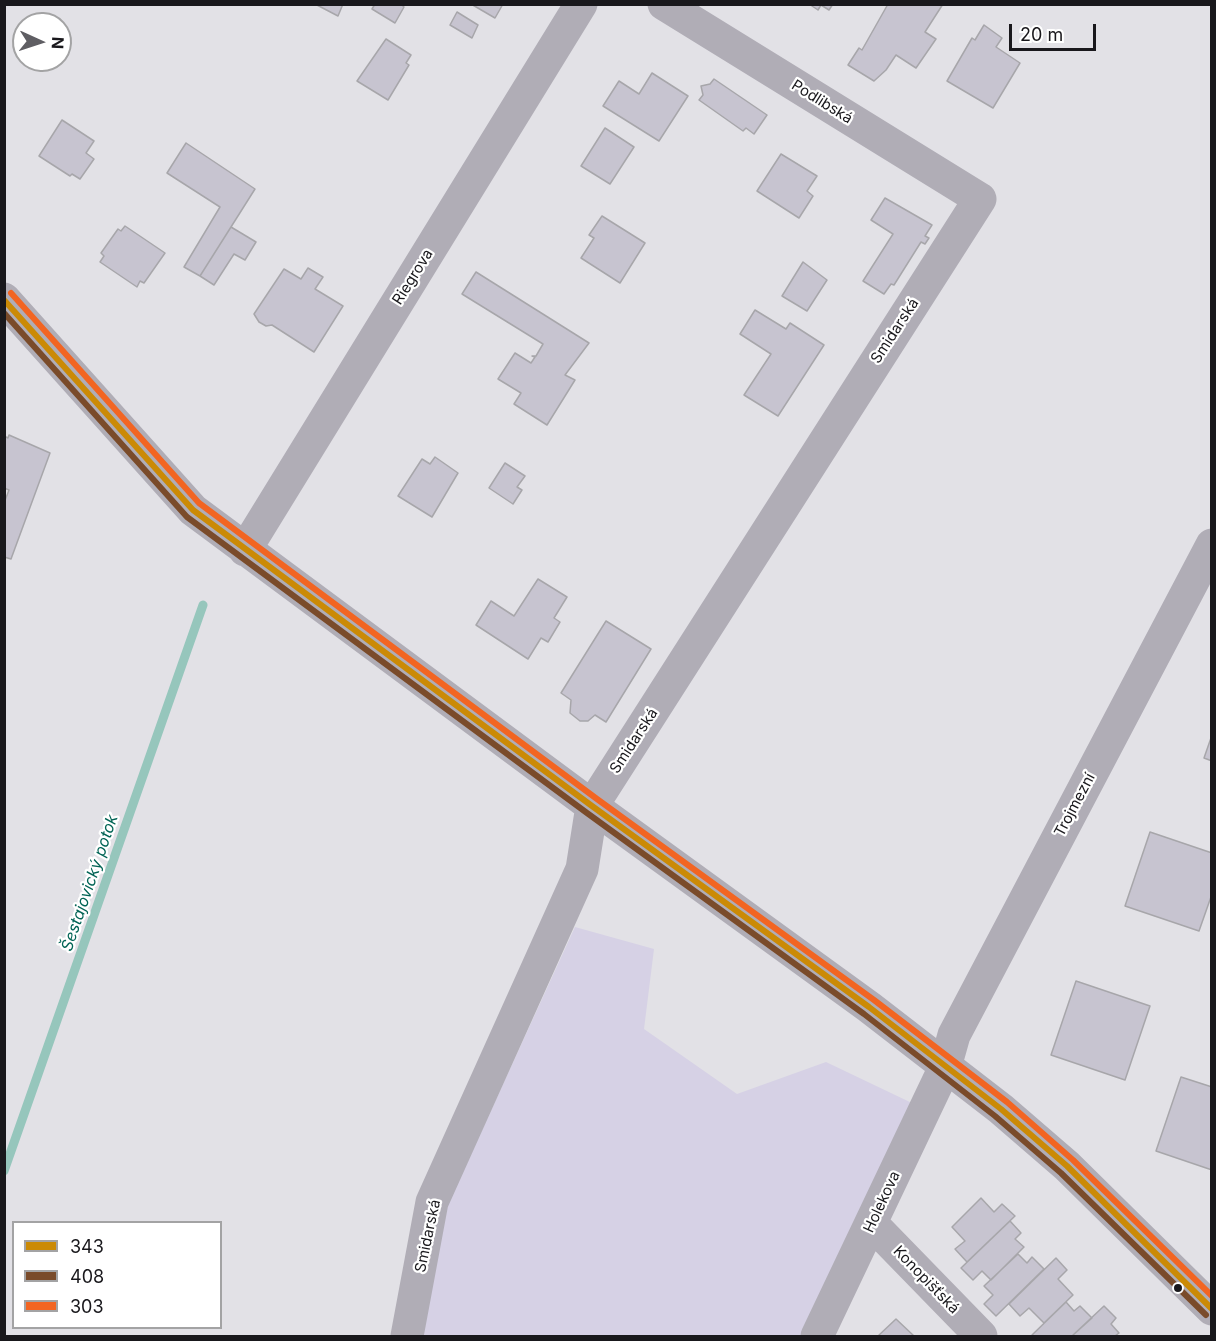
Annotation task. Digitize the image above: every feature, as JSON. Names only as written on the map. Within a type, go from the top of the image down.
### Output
[{"type":"street","name":"Riegrova","points":[[245,550],[581,4]]},
{"type":"street","name":"Podlibská","points":[[664,4],[980,199]]},
{"type":"street","name":"Smidarská","points":[[407,1336],[432,1202],[582,868],[592,806],[980,199]]},
{"type":"street","points":[[4,299],[193,510],[592,806],[869,1007],[945,1066],[1046,1146],[1212,1309]]},
{"type":"street","name":"Trojmezní","points":[[945,1066],[954,1035],[1212,545]]},
{"type":"street","name":"Holekova","points":[[818,1336],[945,1066]]},
{"type":"street","name":"Konopišťská","points":[[872,1224],[981,1336]]},
{"type":"shaded area","points":[[575,927],[654,949],[644,1029],[737,1094],[826,1062],[914,1104],[810,1336],[419,1336],[439,1224]]},
{"type":"building","points":[[315,4],[343,4],[338,16]]},
{"type":"building","points":[[375,4],[401,4],[404,7],[395,23],[372,9]]},
{"type":"building","points":[[471,4],[503,4],[495,18]]},
{"type":"building","points":[[809,4],[833,4],[829,10],[821,5],[818,10]]},
{"type":"building","points":[[888,4],[943,4],[925,32],[936,39],[916,68],[896,55],[886,70],[874,81],[848,65],[859,48],[862,50]]},
{"type":"building","points":[[457,12],[478,25],[472,38],[450,25]]},
{"type":"building","points":[[984,25],[1002,38],[996,47],[1020,63],[993,108],[947,81],[972,38],[975,40]]},
{"type":"building","points":[[386,39],[411,55],[406,63],[409,65],[388,100],[357,81]]},
{"type":"building","points":[[652,73],[688,96],[659,141],[603,106],[619,81],[639,94]]},
{"type":"building","points":[[714,79],[767,115],[754,134],[746,128],[743,131],[699,100],[703,95],[701,86],[710,84]]},
{"type":"building","points":[[62,120],[94,141],[86,153],[94,159],[80,179],[72,174],[70,176],[39,156]]},
{"type":"building","points":[[605,128],[634,147],[610,184],[581,166]]},
{"type":"building","points":[[186,143],[255,189],[200,276],[184,267],[220,207],[167,173]]},
{"type":"building","points":[[781,154],[817,176],[807,191],[813,196],[799,218],[757,191]]},
{"type":"building","points":[[885,198],[932,225],[925,236],[929,238],[925,244],[921,242],[894,285],[891,284],[884,294],[863,281],[893,234],[871,220]]},
{"type":"building","points":[[602,216],[645,243],[620,283],[581,258],[594,238],[589,235]]},
{"type":"building","points":[[125,226],[165,253],[144,283],[140,281],[137,287],[100,262],[104,256],[101,253],[118,229],[121,231]]},
{"type":"building","points":[[231,227],[256,242],[245,260],[234,254],[214,285],[200,276]]},
{"type":"building","points":[[803,262],[827,280],[807,311],[782,296]]},
{"type":"building","points":[[308,268],[323,277],[315,289],[343,306],[314,352],[272,325],[266,326],[259,322],[254,314],[284,269],[301,279]]},
{"type":"building","points":[[476,272],[589,343],[565,375],[575,380],[547,425],[514,404],[521,393],[498,379],[515,353],[531,363],[535,357],[532,356],[536,356],[543,344],[462,294]]},
{"type":"building","points":[[755,310],[786,329],[790,323],[824,345],[778,416],[744,395],[771,354],[740,334]]},
{"type":"building","points":[[9,435],[50,453],[11,559],[4,557],[4,503],[9,490],[4,488],[4,436],[8,438]]},
{"type":"building","points":[[435,457],[458,473],[432,517],[398,496],[422,459],[430,464]]},
{"type":"building","points":[[505,463],[525,476],[517,487],[522,490],[513,504],[489,488]]},
{"type":"building","points":[[538,579],[567,597],[554,618],[560,622],[548,642],[541,638],[528,659],[476,625],[491,601],[514,616]]},
{"type":"building","points":[[606,621],[651,649],[606,722],[595,715],[588,721],[580,721],[570,713],[571,700],[561,693]]},
{"type":"building","points":[[1212,735],[1212,761],[1204,758]]},
{"type":"building","points":[[1150,832],[1212,853],[1212,894],[1199,931],[1125,906]]},
{"type":"building","points":[[1076,981],[1150,1006],[1125,1080],[1051,1055]]},
{"type":"building","points":[[1181,1077],[1212,1087],[1212,1170],[1156,1151]]},
{"type":"building","points":[[981,1198],[994,1212],[1002,1204],[1015,1216],[967,1262],[955,1249],[965,1241],[952,1227]]},
{"type":"building","points":[[1010,1221],[1021,1233],[1015,1239],[1024,1247],[991,1280],[982,1271],[973,1280],[961,1268]]},
{"type":"building","points":[[1018,1254],[1027,1263],[1032,1257],[1044,1269],[996,1316],[984,1304],[993,1295],[984,1286]]},
{"type":"building","points":[[1056,1258],[1067,1270],[1058,1279],[1073,1295],[1044,1323],[1029,1308],[1020,1316],[1009,1304]]},
{"type":"building","points":[[1066,1302],[1074,1311],[1080,1306],[1092,1318],[1072,1336],[1032,1335]]},
{"type":"building","points":[[1104,1306],[1116,1318],[1111,1324],[1119,1333],[1115,1336],[1072,1336]]},
{"type":"building","points":[[896,1319],[914,1336],[878,1336]]},
{"type":"waterway","name":"Šestajovický potok","points":[[4,1171],[203,605]]},
{"type":"transit line","name":"303","points":[[11,293],[199,503],[597,799],[874,1000],[1007,1102],[1073,1160],[1212,1296]]},
{"type":"transit line","name":"343","points":[[4,300],[193,510],[592,806],[869,1007],[1001,1109],[1067,1166],[1212,1309]]},
{"type":"transit line","name":"408","points":[[4,313],[187,517],[587,813],[864,1014],[995,1116],[1061,1173],[1206,1315]]}]
